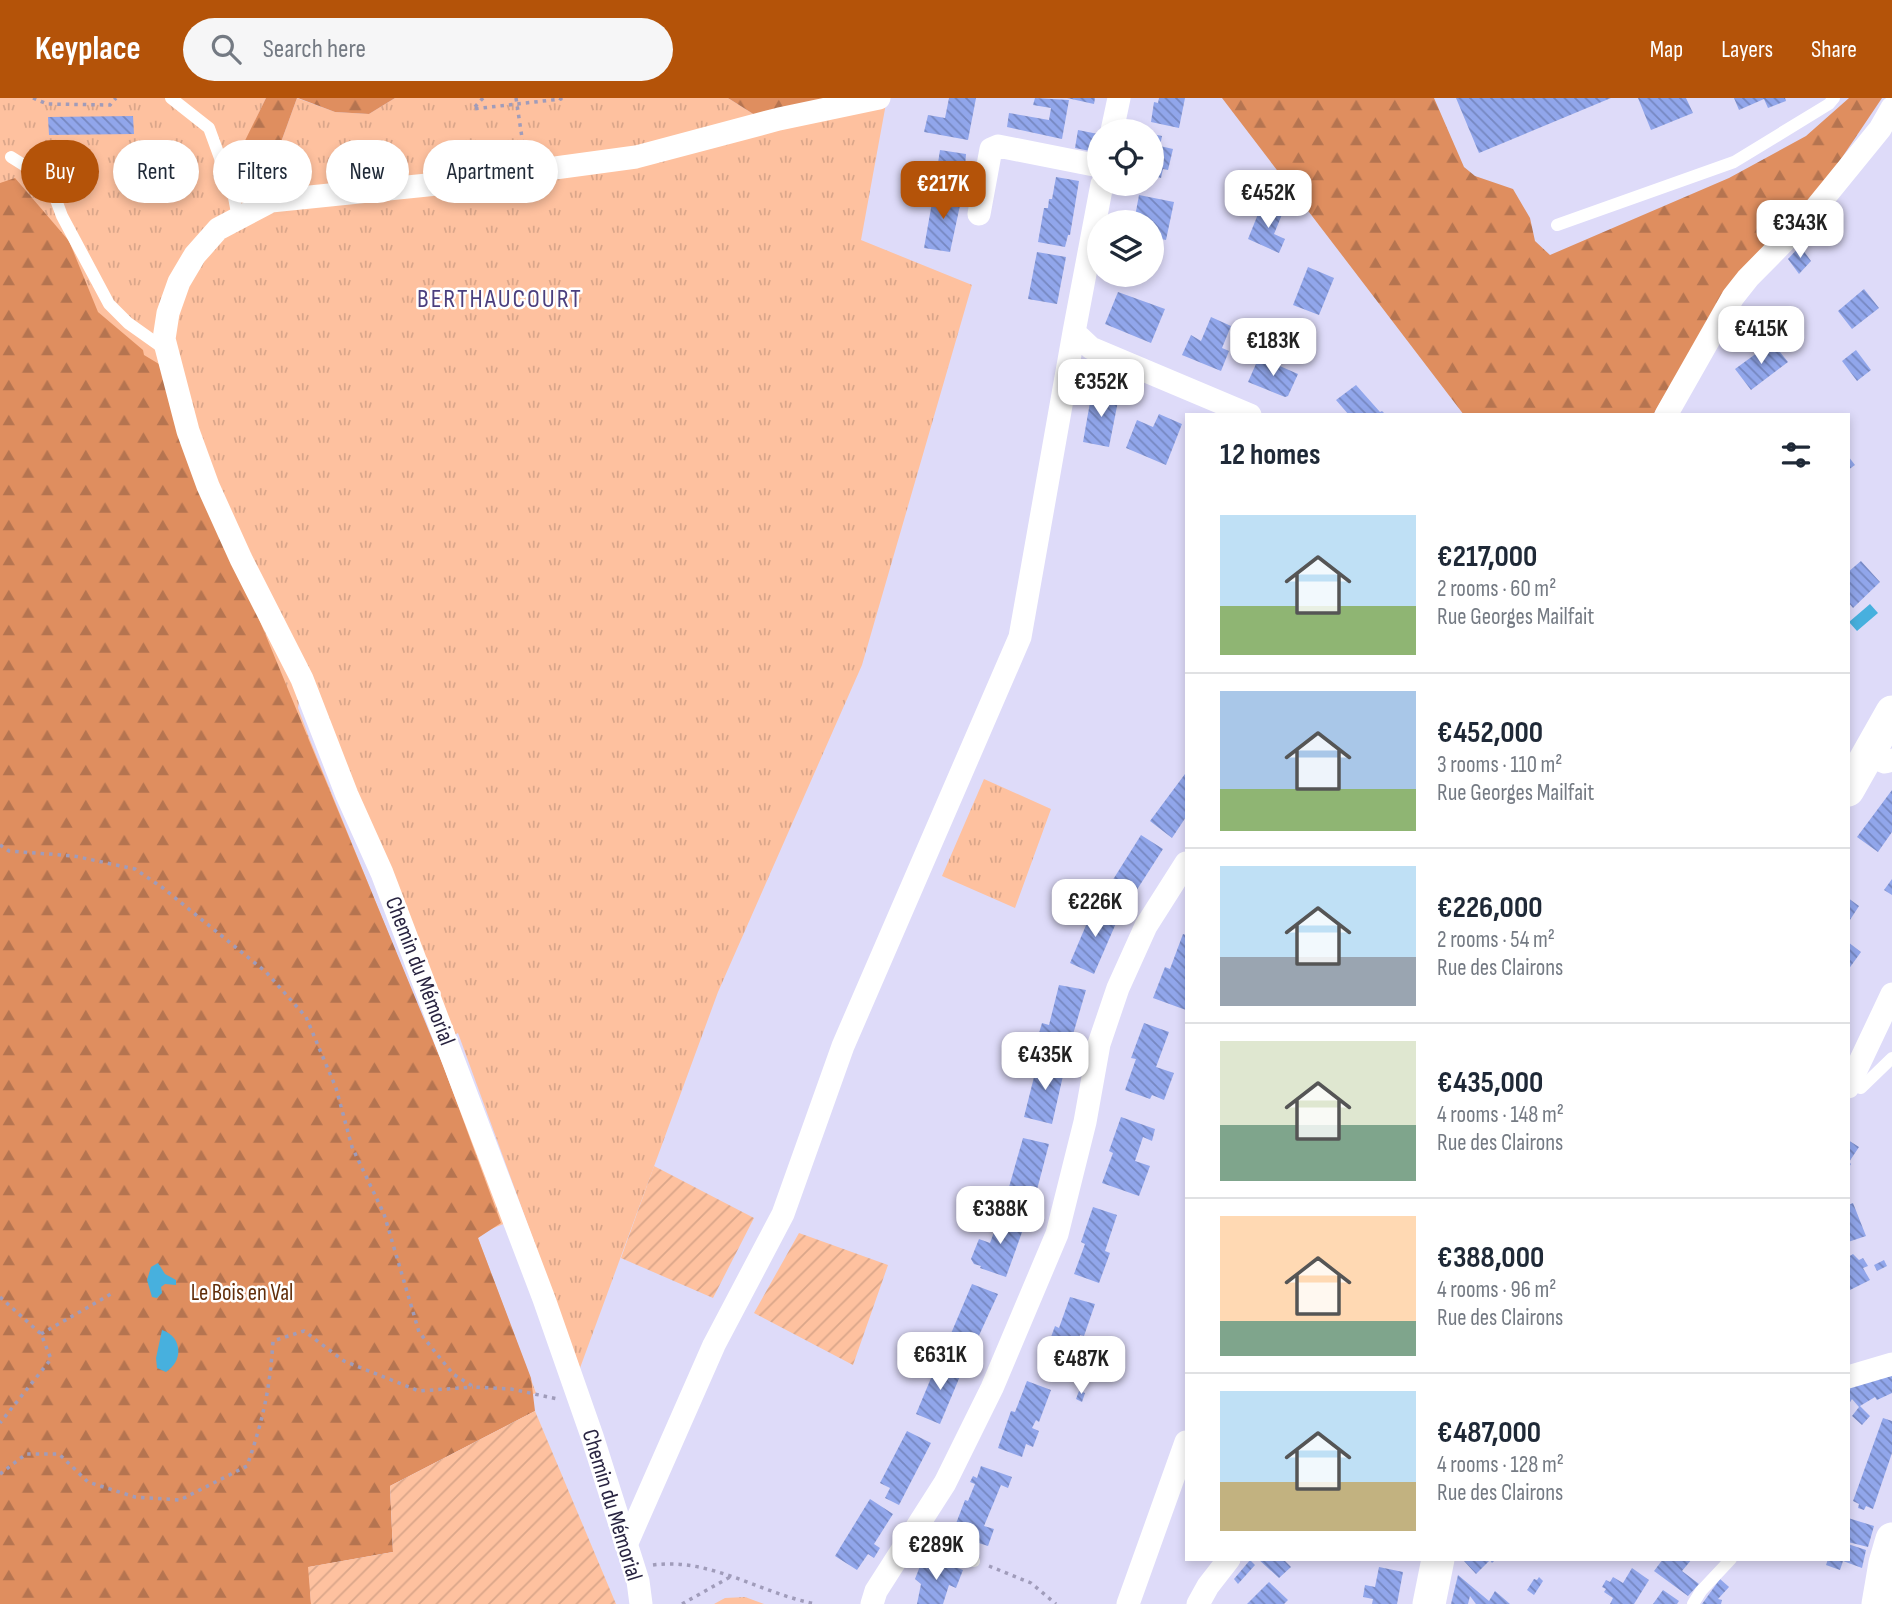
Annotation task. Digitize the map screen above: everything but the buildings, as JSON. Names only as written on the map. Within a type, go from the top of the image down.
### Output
[{"type":"main road","points":[[1850,788],[1880,758],[1892,712]]},
{"type":"main road","points":[[1878,1604],[1892,1539]]},
{"type":"main road","points":[[1429,1604],[1438,1561]]},
{"type":"street","name":"Chemin du Mémorial","points":[[558,168],[636,157],[779,120],[879,98]]},
{"type":"street","points":[[1115,119],[1119,98]]},
{"type":"street","points":[[1666,413],[1733,297],[1810,215],[1880,129],[1892,108]]},
{"type":"street","points":[[979,214],[991,149],[998,146],[1087,164]]},
{"type":"street","name":"Chemin du Mémorial","points":[[423,184],[271,201],[218,229],[195,255],[179,282],[168,313],[164,339],[188,431],[208,486],[241,559],[302,679],[346,796],[382,873],[461,1077],[580,1404],[629,1552],[642,1604]]},
{"type":"street","points":[[629,1552],[714,1345],[783,1214],[843,1046],[1020,637],[1100,196]]},
{"type":"street","points":[[1074,332],[1091,348],[1245,413]]},
{"type":"street","points":[[873,1604],[876,1591],[945,1483],[992,1388],[1057,1234],[1085,1122],[1099,1044],[1118,988],[1146,926],[1185,865]]},
{"type":"street","points":[[1850,1083],[1892,994]]},
{"type":"street","points":[[1850,1376],[1892,1364]]},
{"type":"street","points":[[1128,1604],[1185,1445]]},
{"type":"street","points":[[1198,1604],[1228,1561]]},
{"type":"lane","points":[[171,98],[209,128],[222,172],[233,192],[238,218]]},
{"type":"lane","points":[[1557,225],[1734,162],[1829,104],[1834,98]]},
{"type":"lane","points":[[11,157],[49,181],[62,216],[109,304],[128,323],[168,352]]},
{"type":"lane","points":[[1850,1085],[1861,1088],[1892,1058]]},
{"type":"lane","points":[[914,1535],[974,1561]]},
{"type":"lane","points":[[1693,1604],[1701,1591],[1729,1561]]},
{"type":"path","points":[[33,98],[47,104],[110,105],[116,98]]},
{"type":"path","points":[[483,98],[473,109],[561,99],[559,98]]},
{"type":"path","points":[[516,98],[522,140]]},
{"type":"path","points":[[0,845],[9,851],[74,856],[135,869],[163,888],[266,972],[306,1017],[336,1088],[352,1147],[384,1214],[419,1332],[453,1374],[474,1387]]},
{"type":"path","points":[[41,1334],[111,1294]]},
{"type":"path","points":[[0,1297],[41,1334],[51,1359],[0,1423]]},
{"type":"path","points":[[0,1474],[26,1454],[59,1454],[88,1482],[135,1497],[180,1500],[247,1466],[263,1419],[274,1341],[304,1331],[344,1361],[419,1391],[474,1387],[511,1390],[580,1404]]},
{"type":"path","points":[[629,1552],[649,1565],[673,1562],[732,1576],[792,1600],[816,1604]]},
{"type":"path","points":[[974,1561],[1031,1583],[1056,1604]]},
{"type":"path","points":[[682,1604],[732,1576]]},
{"type":"green space","points":[[0,98],[266,98],[246,140],[213,140],[213,203],[312,203],[312,140],[282,140],[297,98],[335,112],[369,114],[395,98],[728,98],[758,117],[887,98],[861,240],[972,285],[862,665],[718,992],[580,1368],[458,1033],[447,1040],[302,681],[298,708],[310,740],[506,1223],[486,1231],[478,1238],[536,1393],[0,1604]]},
{"type":"green space","points":[[266,98],[297,98],[282,140],[245,140]]},
{"type":"green space","points":[[298,98],[395,98],[369,114],[335,112]]},
{"type":"green space","points":[[728,98],[826,98],[758,117]]},
{"type":"green space","points":[[1222,98],[1434,98],[1464,167],[1475,176],[1513,189],[1530,218],[1535,241],[1550,255],[1729,178],[1806,136],[1849,98],[1882,98],[1839,162],[1690,352],[1654,413],[1462,413]]},
{"type":"green space","name":"Le Bois en Val","points":[[15,178],[21,185],[21,203],[36,203],[69,241],[98,312],[143,350],[144,355],[159,364],[231,551],[443,1065],[501,1223],[478,1238],[531,1378],[535,1411],[390,1486],[393,1552],[309,1567],[311,1604],[0,1604],[0,183]]},
{"type":"green space","points":[[984,779],[1051,809],[1015,908],[942,876]]},
{"type":"green space","points":[[654,1166],[754,1218],[713,1298],[621,1258]]},
{"type":"green space","points":[[799,1233],[888,1265],[853,1365],[754,1313]]},
{"type":"green space","points":[[535,1411],[616,1604],[311,1604],[308,1567],[393,1552],[390,1486]]},
{"type":"green space","points":[[745,1597],[764,1604],[714,1604],[725,1598]]},
{"type":"water","points":[[1870,604],[1878,613],[1857,631],[1850,621]]},
{"type":"water","points":[[158,1263],[165,1274],[176,1280],[176,1285],[165,1284],[157,1298],[152,1297],[147,1280],[151,1267]]},
{"type":"water","points":[[162,1330],[174,1338],[178,1349],[176,1362],[166,1372],[157,1368],[156,1358]]},
{"type":"district","name":"BERTHAUCOURT","points":[[500,299]]}]
